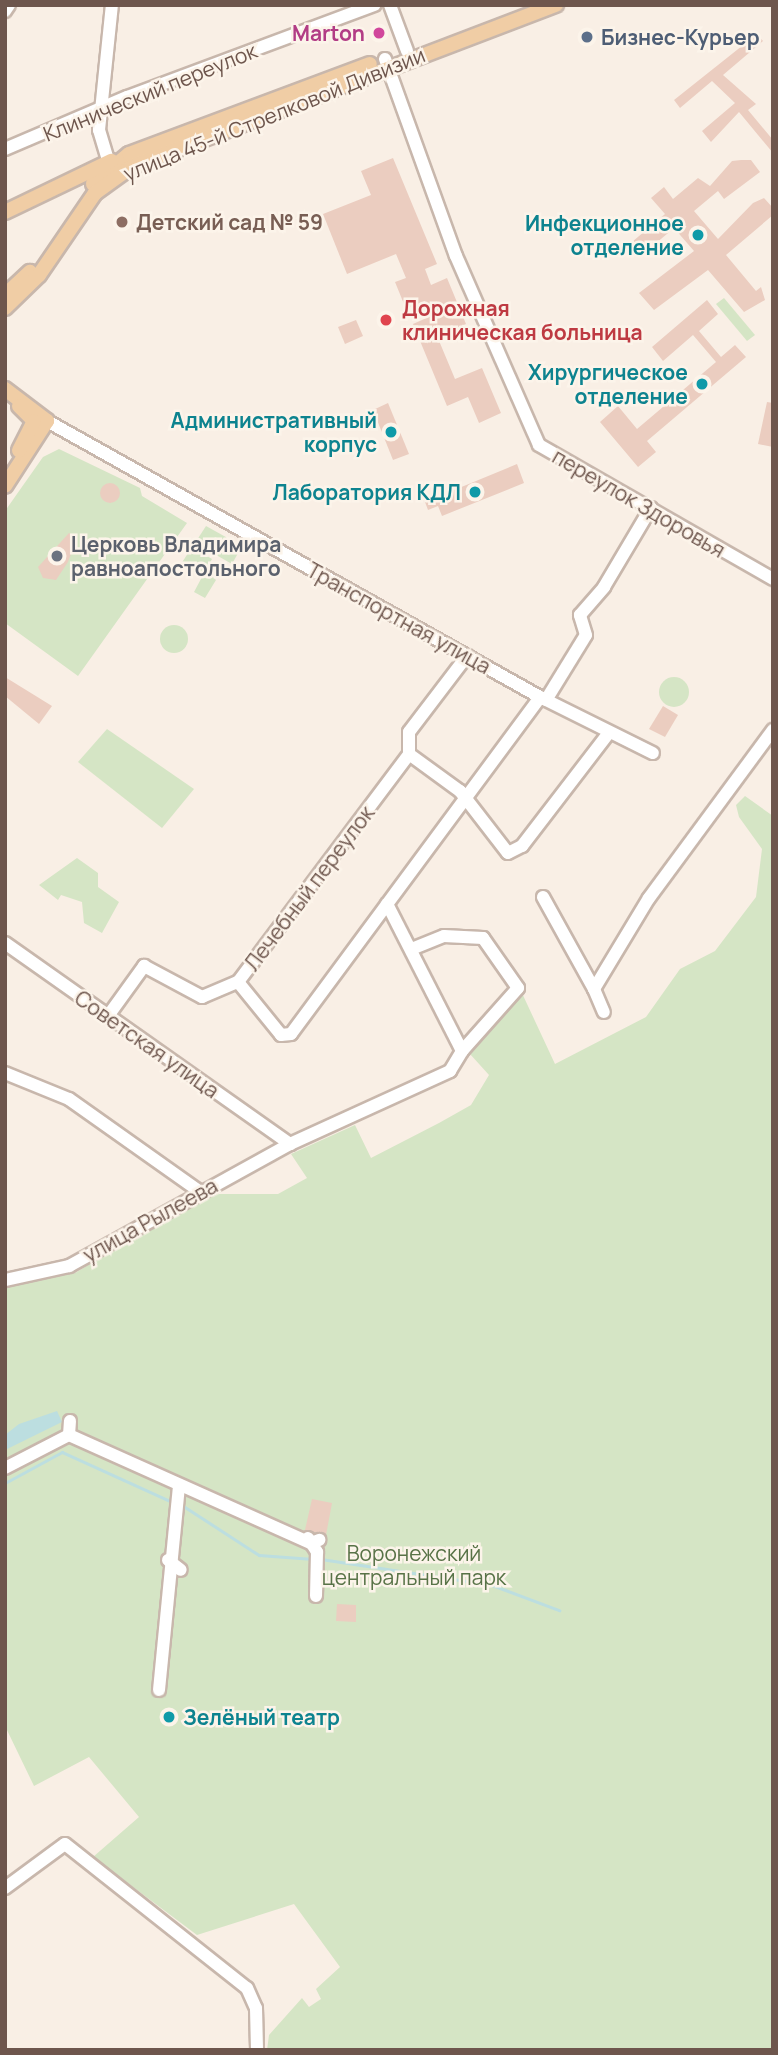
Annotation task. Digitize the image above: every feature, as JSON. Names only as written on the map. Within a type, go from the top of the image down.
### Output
[{"type":"main road","name":"улица 45-й Стрелковой Дивизии","points":[[5,308],[110,168],[386,63],[407,51],[529,5]]},
{"type":"main road","name":"улица 45-й Стрелковой Дивизии","points":[[5,295],[110,168],[129,155],[556,5]]},
{"type":"main road","points":[[5,212],[110,168]]},
{"type":"main road","points":[[5,389],[39,417],[46,428],[5,486]]},
{"type":"main road","points":[[5,398],[39,417]]},
{"type":"main road","points":[[5,469],[32,432],[39,417]]},
{"type":"street","points":[[5,11],[9,5]]},
{"type":"street","points":[[110,168],[102,109],[112,5]]},
{"type":"street","name":"Клинический переулок","points":[[5,149],[374,5]]},
{"type":"street","points":[[390,5],[407,51]]},
{"type":"street","name":"переулок Здоровья","points":[[386,63],[530,433],[552,456],[651,508],[773,579]]},
{"type":"street","name":"Транспортная улица","points":[[39,417],[543,699],[608,734],[653,753]]},
{"type":"street","points":[[238,982],[286,1037],[543,699],[586,635],[580,615],[604,587],[651,508]]},
{"type":"street","name":"Лечебный переулок","points":[[108,1016],[144,966],[202,997],[238,982],[410,754],[409,732],[467,656]]},
{"type":"street","points":[[594,989],[649,898],[773,730]]},
{"type":"street","points":[[410,754],[465,801],[508,853],[522,846],[608,734]]},
{"type":"street","points":[[543,897],[604,1012]]},
{"type":"street","points":[[387,904],[414,948],[462,1051]]},
{"type":"street","name":"улица Рылеева","points":[[5,1280],[69,1266],[199,1191],[290,1144],[450,1071],[462,1051],[518,988],[483,938],[444,936],[414,948]]},
{"type":"street","name":"Советская улица","points":[[5,943],[290,1144]]},
{"type":"street","points":[[5,1073],[69,1098],[199,1191]]},
{"type":"street","points":[[5,1468],[69,1435],[74,1422]]},
{"type":"street","points":[[69,1435],[110,1457],[179,1485],[243,1517],[312,1537],[318,1587]]},
{"type":"street","points":[[159,1690],[174,1563],[179,1485]]},
{"type":"street","points":[[5,1888],[65,1844],[247,1989],[256,2008],[257,2050]]},
{"type":"green space","points":[[724,298],[755,335],[747,341],[716,304]]},
{"type":"green space","points":[[59,449],[140,488],[142,496],[187,523],[78,676],[5,623],[5,511],[43,457]]},
{"type":"green space","points":[[206,526],[242,546],[232,564],[195,543]]},
{"type":"green space","points":[[192,547],[212,559],[206,570],[216,580],[205,598],[194,592],[202,577],[181,564]]},
{"type":"green space","points":[[174,625],[184,629],[188,639],[184,649],[174,653],[164,649],[160,639],[164,629]]},
{"type":"green space","points":[[674,677],[684,682],[689,692],[684,702],[674,707],[664,702],[659,692],[664,682]]},
{"type":"green space","points":[[107,729],[194,789],[162,828],[78,762]]},
{"type":"green space","name":"Воронежский центральный парк","points":[[745,796],[773,816],[773,2050],[267,2050],[269,2035],[302,1998],[309,2007],[321,1999],[316,1989],[340,1967],[294,1904],[197,1935],[93,1857],[139,1817],[89,1757],[34,1786],[5,1726],[5,1288],[75,1273],[209,1194],[278,1194],[307,1178],[291,1154],[355,1125],[371,1158],[471,1105],[489,1075],[470,1054],[521,991],[555,1064],[646,1017],[680,969],[715,951],[756,897],[762,849],[739,817],[736,805]]},
{"type":"green space","points":[[77,858],[98,873],[98,887],[119,902],[102,933],[84,923],[82,902],[61,895],[58,900],[39,885]]},
{"type":"water","points":[[57,1411],[62,1422],[5,1450],[5,1435],[19,1424]]},
{"type":"building","points":[[757,34],[763,41],[723,75],[756,104],[748,110],[773,140],[773,153],[739,112],[711,142],[702,131],[735,103],[712,81],[680,108],[674,100]]},
{"type":"building","name":"Дорожная клиническая больница","points":[[393,158],[437,264],[425,269],[431,285],[447,278],[466,324],[437,336],[455,379],[482,368],[501,413],[479,423],[468,397],[447,406],[413,324],[431,316],[425,301],[406,309],[395,282],[406,278],[396,254],[347,274],[323,214],[371,195],[361,171]]},
{"type":"building","name":"Инфекционное отделение","points":[[751,160],[760,172],[724,199],[718,191],[694,211],[718,239],[753,203],[764,198],[773,208],[773,215],[726,255],[756,291],[761,287],[765,300],[744,312],[708,270],[654,310],[639,293],[694,251],[674,228],[642,255],[632,242],[665,214],[651,198],[664,187],[673,199],[698,178],[710,186],[732,161]]},
{"type":"building","name":"Хирургическое отделение","points":[[707,300],[718,314],[699,331],[721,357],[735,345],[746,357],[647,441],[656,452],[638,467],[600,422],[618,406],[637,429],[716,362],[693,335],[663,361],[652,347]]},
{"type":"building","points":[[356,320],[363,336],[345,344],[338,327]]},
{"type":"building","points":[[767,402],[773,403],[773,447],[758,444]]},
{"type":"building","name":"Административный корпус","points":[[388,403],[409,454],[393,460],[373,410]]},
{"type":"building","name":"Лаборатория КДЛ","points":[[517,464],[524,483],[442,516],[438,506],[428,510],[425,502]]},
{"type":"building","points":[[110,483],[117,486],[120,493],[117,500],[110,503],[103,500],[100,493],[103,486]]},
{"type":"building","name":"Церковь Владимира равноапостольного","points":[[69,533],[77,538],[68,562],[56,580],[43,578],[38,567]]},
{"type":"building","points":[[5,677],[52,706],[39,724],[5,696]]},
{"type":"building","points":[[663,706],[678,715],[665,737],[649,729]]},
{"type":"building","points":[[312,1499],[332,1503],[326,1535],[305,1530]]},
{"type":"building","points":[[337,1604],[356,1605],[356,1622],[336,1621]]},
{"type":"waterway","points":[[5,1483],[62,1452],[172,1502]]},
{"type":"waterway","points":[[182,1505],[259,1555],[313,1559]]},
{"type":"waterway","points":[[321,1559],[492,1585],[559,1610]]},
{"type":"place","name":"Marton","points":[[379,33]]},
{"type":"place","name":"Бизнес-Курьер","points":[[587,37]]},
{"type":"place","name":"Детский сад № 59","points":[[122,222]]},
{"type":"place","name":"Инфекционное отделение","points":[[698,235]]},
{"type":"place","name":"Дорожная клиническая больница","points":[[386,320]]},
{"type":"place","name":"Хирургическое отделение","points":[[702,384]]},
{"type":"place","name":"Административный корпус","points":[[391,432]]},
{"type":"place","name":"Лаборатория КДЛ","points":[[475,492]]},
{"type":"place","name":"Церковь Владимира равноапостольного","points":[[57,556]]},
{"type":"place","name":"Зелёный театр","points":[[169,1717]]}]
